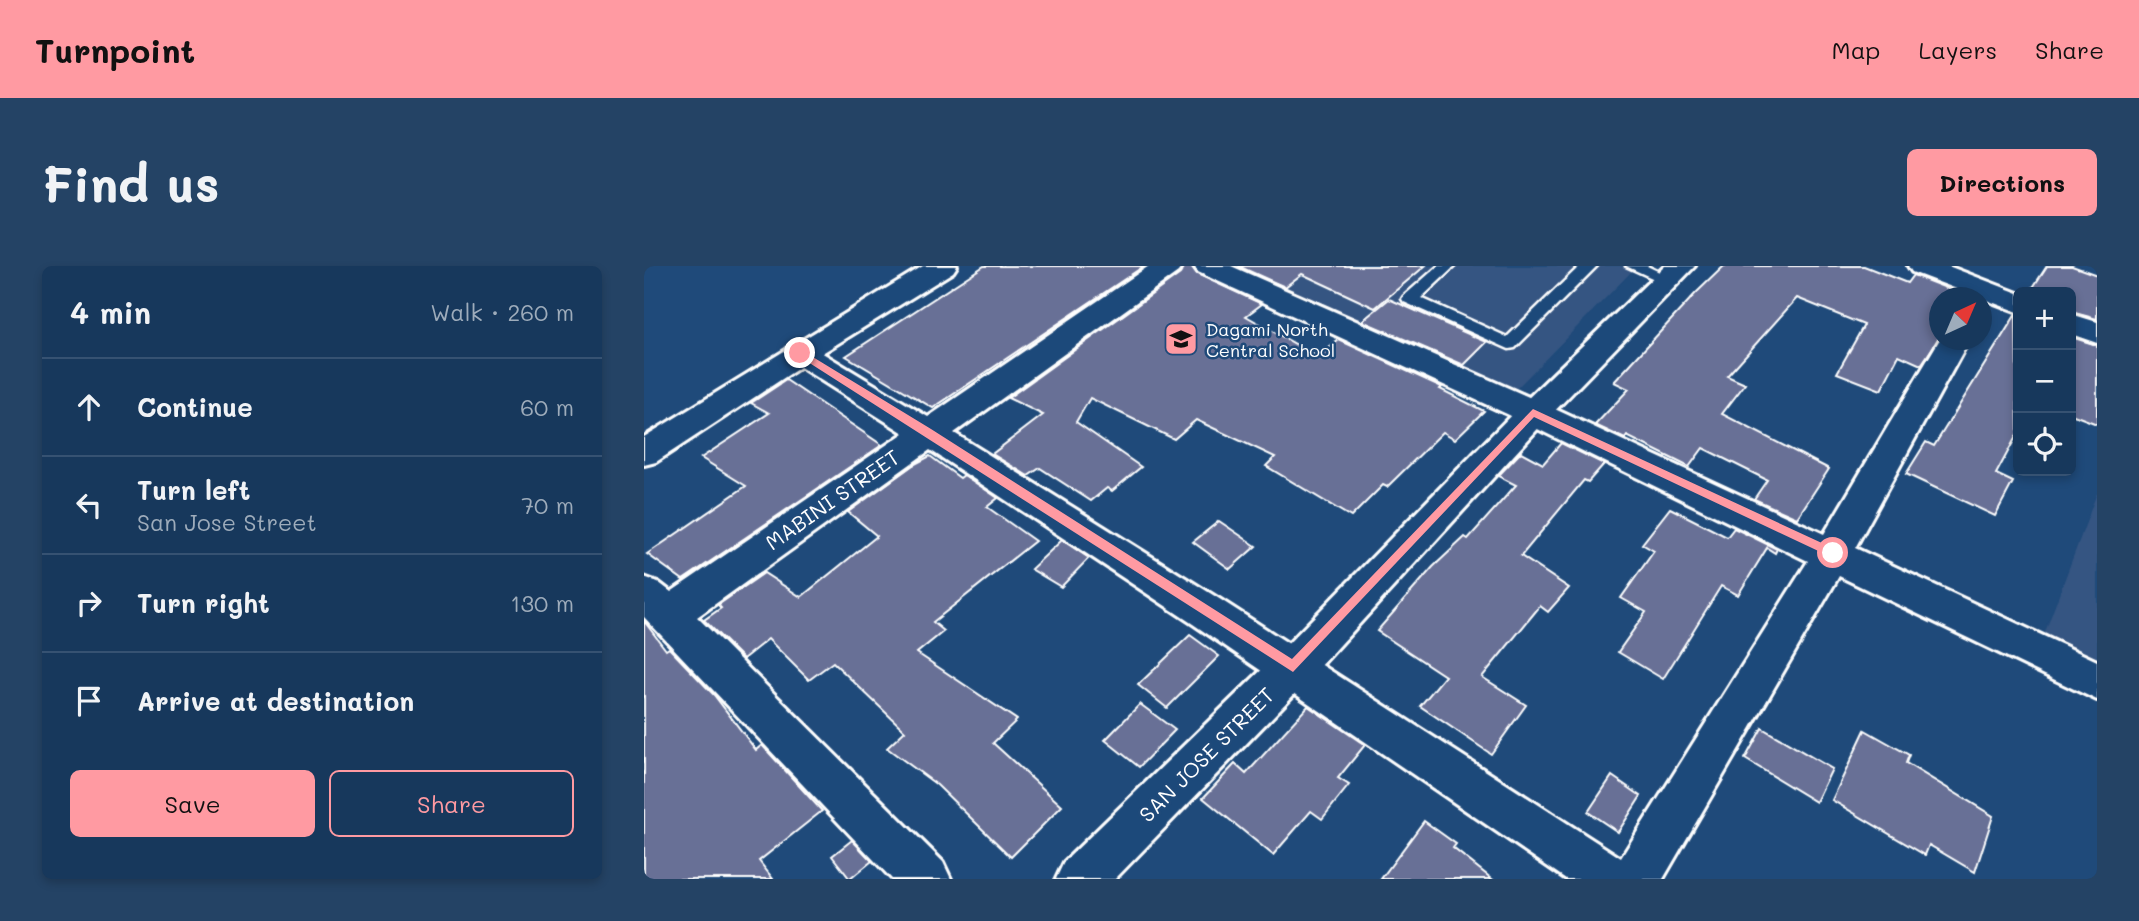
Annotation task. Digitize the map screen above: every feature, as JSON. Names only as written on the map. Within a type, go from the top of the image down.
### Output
[{"type":"street","points":[[644,453],[943,266]]},
{"type":"street","name":"MABINI STREET","points":[[657,604],[928,431],[1168,266]]},
{"type":"street","points":[[1208,266],[1833,553],[2097,681]]},
{"type":"street","points":[[1922,266],[1985,284],[2013,300]]},
{"type":"street","name":"SAN JOSE STREET","points":[[1081,879],[1293,667],[1533,413],[1661,271]]},
{"type":"street","points":[[2076,325],[2097,333]]},
{"type":"street","points":[[1636,879],[1833,553],[1948,350]]},
{"type":"street","points":[[800,353],[928,431],[1293,667],[1609,879]]},
{"type":"street","points":[[657,604],[926,879]]},
{"type":"lane","points":[[1447,266],[1410,299],[1509,344],[1590,266]]},
{"type":"shaded area","points":[[1238,266],[1637,266],[1511,394]]},
{"type":"shaded area","points":[[2097,493],[2097,660],[2044,635]]},
{"type":"building","points":[[984,266],[1144,266],[933,408],[846,356]]},
{"type":"building","points":[[1185,266],[1191,266],[1197,274],[1262,304],[1246,316],[1318,357],[1339,340],[1442,387],[1440,389],[1484,411],[1455,439],[1443,432],[1387,487],[1383,485],[1351,517],[1266,466],[1275,457],[1196,420],[1174,439],[1090,398],[1076,422],[1141,467],[1112,491],[1107,488],[1091,501],[1040,468],[1028,476],[992,454],[1043,415],[1008,398],[1180,274]]},
{"type":"building","points":[[1238,266],[1425,266],[1375,308],[1302,274],[1285,287]]},
{"type":"building","points":[[1724,266],[1864,266],[1907,283],[1913,275],[1944,287],[1929,287],[1929,350],[1931,350],[1921,365],[1899,355],[1881,390],[1837,373],[1864,325],[1797,298],[1727,376],[1745,384],[1722,414],[1829,469],[1797,518],[1754,499],[1767,480],[1703,448],[1689,467],[1627,436],[1625,439],[1595,425],[1629,389],[1614,382]]},
{"type":"building","points":[[2047,266],[2072,266],[2097,275],[2097,319],[2076,313],[2076,287],[2033,287]]},
{"type":"building","points":[[1389,299],[1487,342],[1464,365],[1362,321]]},
{"type":"building","points":[[2013,319],[2013,442],[1996,474],[2013,482],[1995,516],[1906,474],[1926,442],[1934,446]]},
{"type":"building","points":[[2076,339],[2097,345],[2097,424],[2076,416]]},
{"type":"building","points":[[786,380],[882,445],[683,580],[647,554],[746,486],[701,458],[769,413],[751,403]]},
{"type":"building","points":[[1561,443],[1604,464],[1588,482],[1584,480],[1521,556],[1569,588],[1548,612],[1540,606],[1482,677],[1526,705],[1491,754],[1420,706],[1445,676],[1377,631],[1433,567],[1465,537],[1468,539],[1516,485],[1498,476],[1521,452],[1543,464]]},
{"type":"building","points":[[930,456],[960,478],[964,475],[998,498],[987,507],[1035,541],[933,622],[944,631],[917,653],[1017,720],[993,743],[1062,806],[1011,857],[937,785],[887,748],[905,731],[833,662],[809,680],[768,639],[743,659],[704,620],[721,608],[718,605],[764,573],[801,597],[877,536],[848,512],[913,465]]},
{"type":"building","points":[[1670,508],[1727,537],[1734,528],[1777,549],[1775,553],[1767,548],[1738,595],[1721,586],[1663,679],[1618,652],[1646,612],[1621,598],[1654,551],[1642,544]]},
{"type":"building","points":[[1219,521],[1256,546],[1230,569],[1193,542]]},
{"type":"building","points":[[1062,540],[1089,558],[1061,587],[1031,569]]},
{"type":"building","points":[[644,621],[666,650],[669,648],[714,695],[756,750],[762,745],[822,811],[759,861],[773,879],[644,879]]},
{"type":"building","points":[[1190,635],[1219,656],[1167,708],[1138,685]]},
{"type":"building","points":[[1140,704],[1175,730],[1139,767],[1105,740]]},
{"type":"building","points":[[1308,706],[1365,745],[1338,778],[1349,785],[1322,819],[1311,811],[1273,855],[1203,798],[1235,764],[1246,774]]},
{"type":"building","points":[[1762,728],[1832,769],[1816,802],[1745,759]]},
{"type":"building","points":[[1865,730],[1909,755],[1906,763],[1993,816],[1975,872],[1929,845],[1925,855],[1832,800]]},
{"type":"building","points":[[1612,776],[1641,796],[1618,832],[1588,812]]},
{"type":"building","points":[[1424,821],[1456,844],[1453,848],[1492,879],[1381,879]]},
{"type":"building","points":[[852,840],[872,861],[850,879],[832,856]]},
{"type":"place","name":"Dagami North Central School","points":[[1181,339]]},
{"type":"route","points":[[800,353],[928,431],[1293,667],[1533,413],[1833,553]]}]
